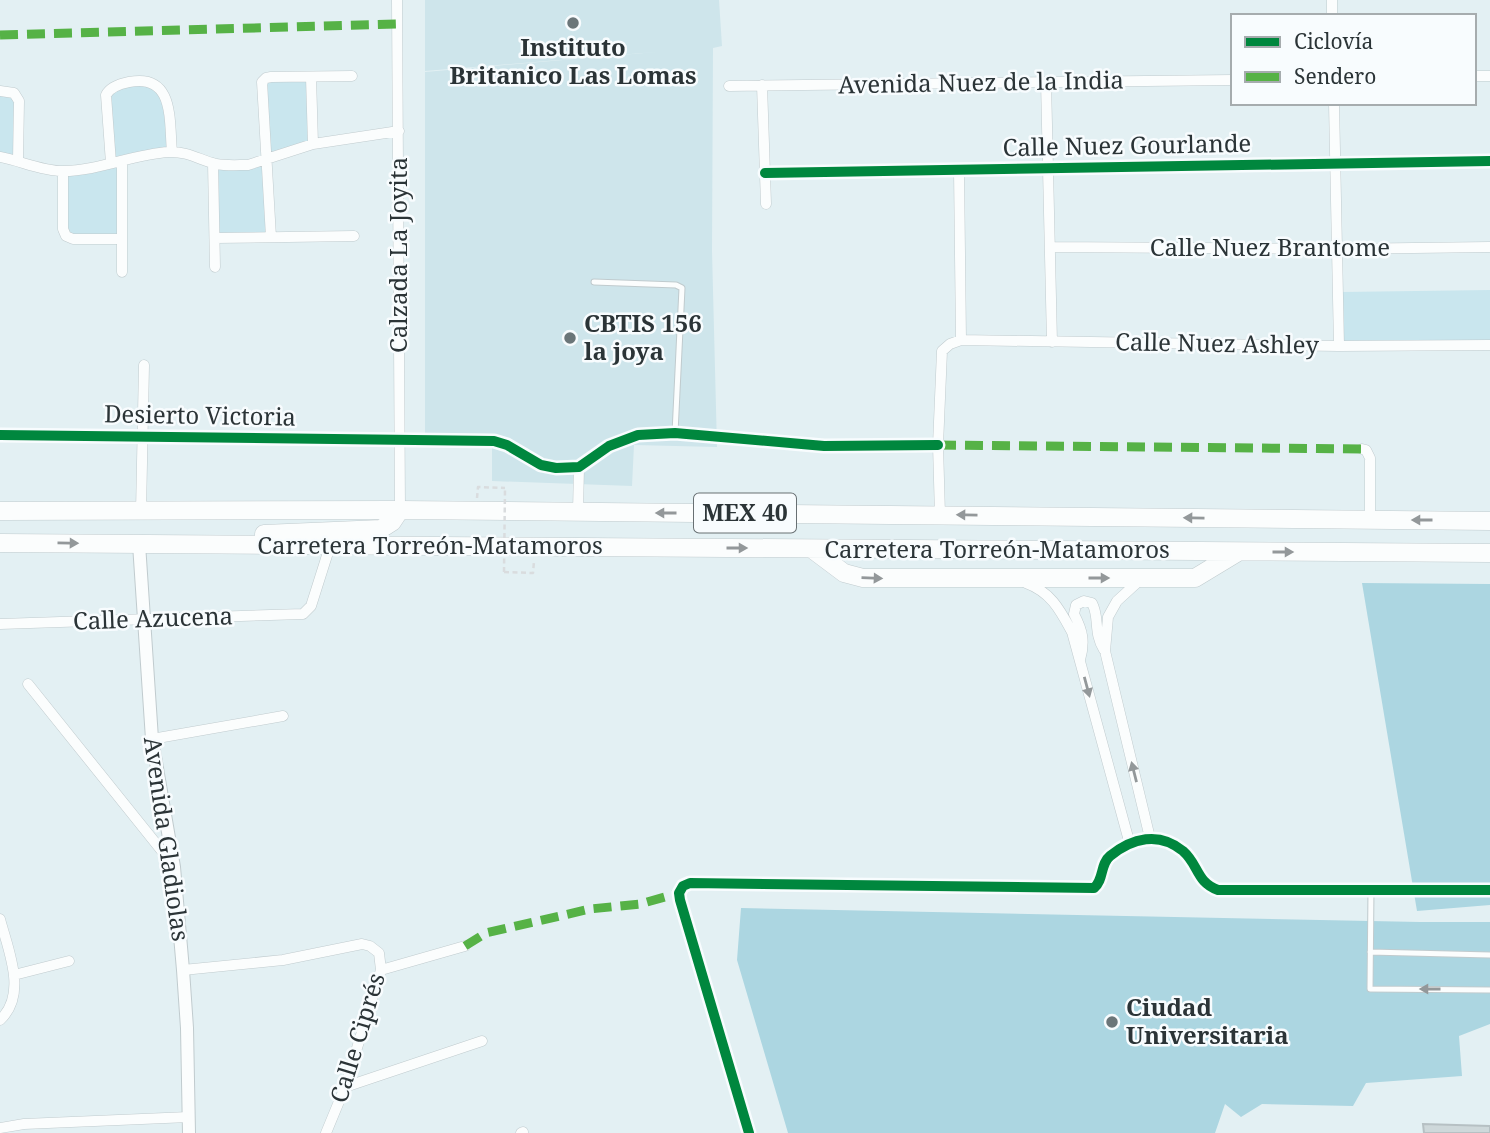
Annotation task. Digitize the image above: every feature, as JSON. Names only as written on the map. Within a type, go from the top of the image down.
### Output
[{"type":"highway","points":[[0,500],[27,500],[132,512]]},
{"type":"highway","points":[[146,544],[193,536],[381,529],[392,522],[400,510]]},
{"type":"highway","name":"MEX 40","points":[[0,511],[400,510],[1490,521]]},
{"type":"highway","name":"Carretera Torreón-Matamoros","points":[[0,543],[1490,553]]},
{"type":"highway","points":[[812,549],[844,573],[863,578],[1195,578],[1239,552]]},
{"type":"street","name":"Calzada La Joyita","points":[[397,0],[400,510]]},
{"type":"street","points":[[271,237],[262,87],[264,80],[271,77],[352,76]]},
{"type":"street","points":[[311,77],[313,144]]},
{"type":"street","name":"Avenida Nuez de la India","points":[[729,86],[1231,80]]},
{"type":"street","points":[[122,272],[117,162],[106,95],[110,88],[127,82],[149,83],[160,88],[166,96],[172,152]]},
{"type":"street","points":[[1046,82],[1052,342]]},
{"type":"street","points":[[762,85],[766,204]]},
{"type":"street","points":[[0,91],[14,93],[19,101],[18,160]]},
{"type":"street","points":[[1334,105],[1339,346]]},
{"type":"street","points":[[0,157],[63,171],[148,154],[172,152],[192,155],[214,163],[248,164],[313,144],[399,131]]},
{"type":"street","name":"Calle Nuez Gourlande","points":[[765,173],[1490,161]]},
{"type":"street","points":[[214,163],[215,267]]},
{"type":"street","points":[[959,170],[961,340]]},
{"type":"street","points":[[63,171],[63,229],[66,236],[73,239],[122,239]]},
{"type":"street","points":[[215,238],[355,236]]},
{"type":"street","name":"Calle Nuez Brantome","points":[[1050,247],[1490,247]]},
{"type":"street","name":"Calle Nuez Ashley","points":[[938,445],[942,351],[946,346],[961,340],[1339,346],[1490,345]]},
{"type":"street","points":[[132,512],[143,436],[144,365]]},
{"type":"street","points":[[578,512],[579,467],[622,439],[638,435],[676,433],[824,446],[938,445],[940,515]]},
{"type":"street","name":"Desierto Victoria","points":[[0,435],[494,441],[507,445],[541,466],[579,467]]},
{"type":"street","points":[[1362,449],[1366,450],[1370,458],[1370,520]]},
{"type":"street","name":"Avenida Gladiolas","points":[[146,544],[144,619],[152,740],[174,867],[187,1027],[189,1133]]},
{"type":"street","name":"Calle Azucena","points":[[0,624],[306,612],[311,606],[330,546]]},
{"type":"street","points":[[1012,578],[1038,587],[1056,602],[1072,632],[1129,841]]},
{"type":"street","points":[[1143,578],[1117,601],[1108,617],[1105,651],[1150,838]]},
{"type":"street","points":[[1080,661],[1084,645],[1083,632],[1074,614],[1076,605],[1084,601],[1092,603],[1095,608],[1098,640],[1105,651]]},
{"type":"street","points":[[28,684],[174,867]]},
{"type":"street","points":[[152,740],[283,716]]},
{"type":"street","points":[[749,1133],[680,900],[679,893],[683,886],[690,883],[1094,888],[1099,884],[1106,858],[1129,841],[1150,838],[1184,852],[1206,886],[1218,890],[1490,890]]},
{"type":"street","points":[[0,919],[14,975],[13,999],[10,1008],[0,1020]]},
{"type":"street","name":"Calle Ciprés","points":[[183,970],[283,960],[362,944],[370,946],[379,954],[381,970],[345,1087],[326,1133]]},
{"type":"street","points":[[381,970],[465,946]]},
{"type":"street","points":[[14,975],[69,961]]},
{"type":"street","points":[[345,1087],[482,1041]]},
{"type":"street","points":[[0,1128],[24,1124],[189,1117]]},
{"type":"lane","points":[[594,282],[676,285],[682,288],[676,433]]},
{"type":"lane","points":[[1371,890],[1370,989],[1490,990]]},
{"type":"lane","points":[[1370,952],[1490,955]]},
{"type":"path","points":[[477,511],[478,487],[505,488],[504,572],[533,573],[535,547]]},
{"type":"shaded area","name":"CBTIS 156 la joya","points":[[425,0],[719,0],[722,46],[713,48],[712,251],[717,447],[634,445],[632,486],[492,481],[492,446],[425,444],[425,72],[667,51],[425,71]]},
{"type":"shaded area","points":[[308,78],[311,142],[269,155],[264,85],[267,81]]},
{"type":"shaded area","points":[[126,85],[150,86],[164,98],[170,150],[113,160],[108,97],[111,91]]},
{"type":"shaded area","points":[[0,93],[15,96],[16,158],[0,155]]},
{"type":"shaded area","points":[[265,162],[269,235],[217,236],[216,166]]},
{"type":"shaded area","points":[[118,165],[119,236],[68,234],[65,173]]},
{"type":"shaded area","points":[[1490,290],[1490,340],[1342,341],[1342,292]]},
{"type":"shaded area","points":[[1362,583],[1490,584],[1490,905],[1417,911]]},
{"type":"shaded area","name":"Ciudad Universitaria","points":[[741,908],[1490,922],[1490,1024],[1459,1036],[1462,1076],[1366,1083],[1353,1106],[1262,1104],[1241,1117],[1225,1104],[1215,1133],[788,1133],[737,960]]},
{"type":"building","points":[[1423,1124],[1490,1126],[1490,1133],[1424,1133]]},
{"type":"marked path","points":[[0,35],[397,24]]},
{"type":"marked path","points":[[938,445],[1362,449]]},
{"type":"marked path","points":[[465,946],[486,933],[590,909],[640,904],[679,893]]},
{"type":"cycle path","points":[[765,173],[1490,161]]},
{"type":"cycle path","points":[[0,435],[494,441],[507,445],[541,465],[556,468],[579,467],[609,446],[638,435],[675,433],[824,446],[938,445]]},
{"type":"cycle path","points":[[749,1133],[680,900],[679,893],[683,886],[690,883],[1094,888],[1110,856],[1136,841],[1155,839],[1165,841],[1183,851],[1201,878],[1218,890],[1490,890]]},
{"type":"place","name":"Instituto Britanico Las Lomas","points":[[573,23]]},
{"type":"place","name":"CBTIS 156 la joya","points":[[570,338]]},
{"type":"place","name":"Ciudad Universitaria","points":[[1112,1022]]}]
